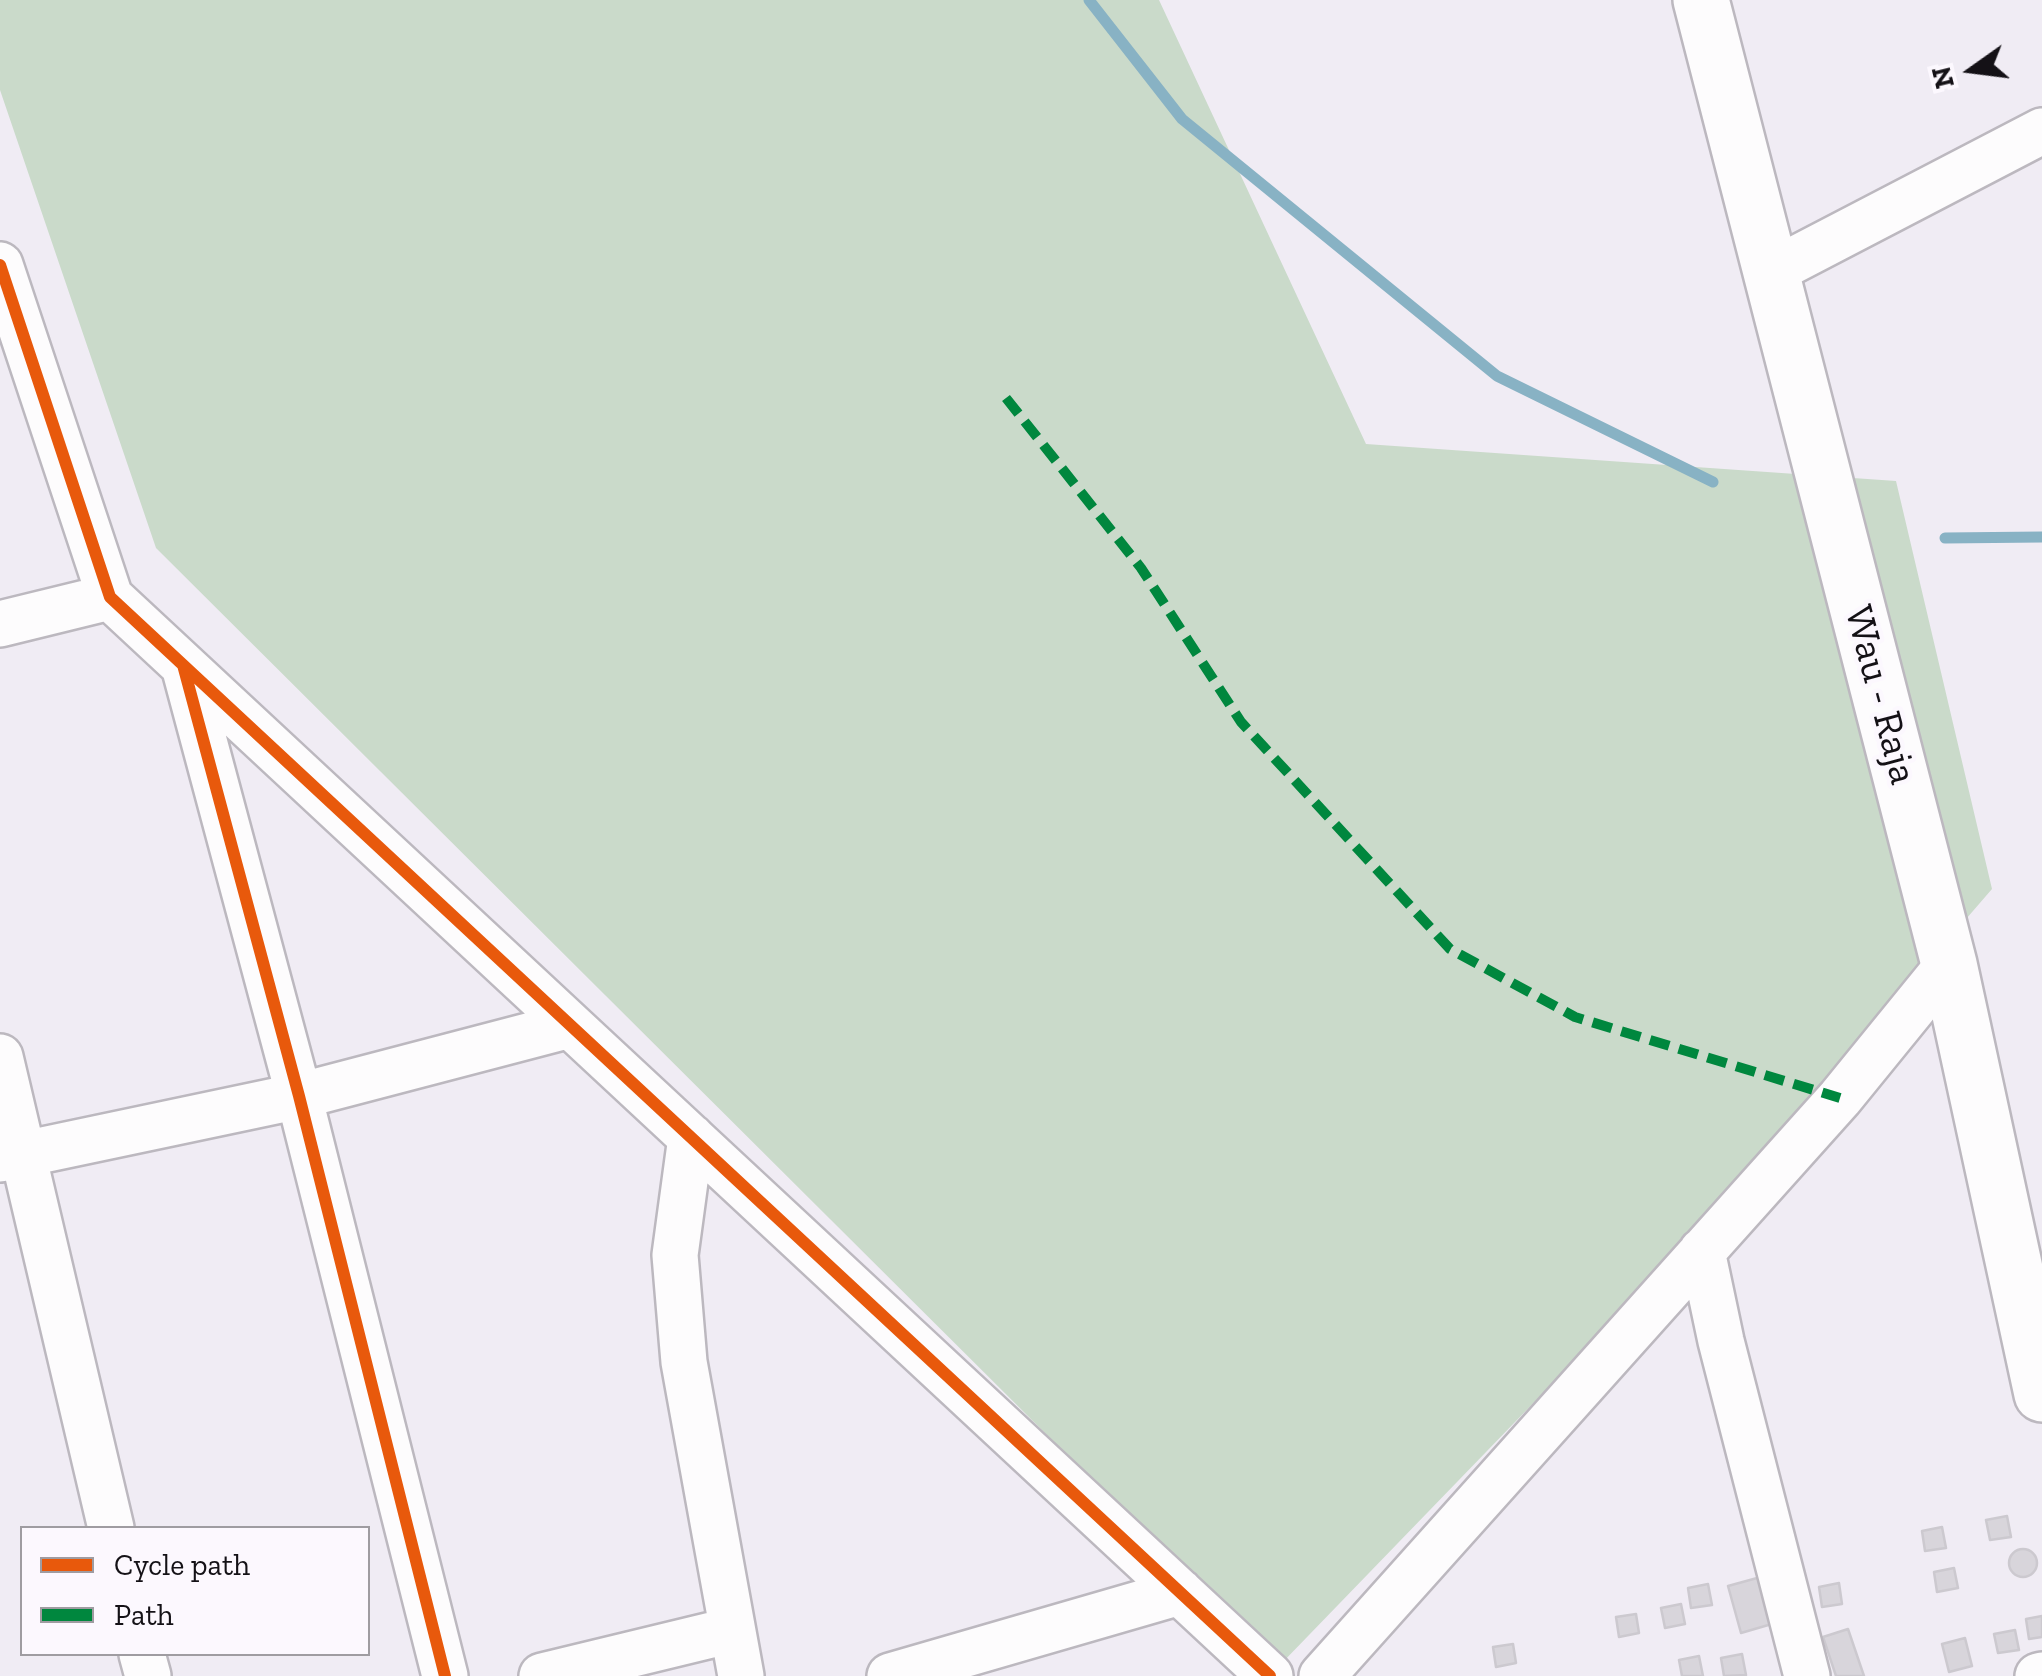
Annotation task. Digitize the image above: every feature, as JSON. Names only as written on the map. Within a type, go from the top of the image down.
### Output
[{"type":"main road","name":"Wau - Raja","points":[[1702,0],[1949,964],[2042,1394]]},
{"type":"street","points":[[1770,273],[2042,132]]},
{"type":"street","points":[[0,265],[110,597],[1270,1676]]},
{"type":"street","points":[[0,624],[110,597]]},
{"type":"street","points":[[183,665],[300,1096],[445,1676]]},
{"type":"street","points":[[1322,1676],[1840,1098],[1949,964]]},
{"type":"street","points":[[10,1157],[300,1096],[570,1025]]},
{"type":"street","points":[[0,1057],[10,1157],[110,1526]]},
{"type":"street","points":[[691,1137],[675,1255],[684,1362],[741,1676]]},
{"type":"street","points":[[1702,1251],[1721,1342],[1807,1676]]},
{"type":"street","points":[[890,1676],[1180,1592]]},
{"type":"street","points":[[542,1676],[732,1630]]},
{"type":"green space","points":[[0,0],[1159,0],[1366,444],[1896,481],[1992,889],[1665,1267],[1279,1666],[156,548],[0,90]]},
{"type":"building","points":[[2007,1516],[2011,1537],[1990,1540],[1986,1520]]},
{"type":"building","points":[[1942,1527],[1946,1548],[1925,1551],[1922,1531]]},
{"type":"building","points":[[2023,1549],[2033,1553],[2037,1563],[2033,1573],[2023,1577],[2013,1573],[2009,1563],[2013,1553]]},
{"type":"building","points":[[1954,1568],[1958,1588],[1937,1592],[1934,1572]]},
{"type":"building","points":[[1768,1575],[1782,1621],[1741,1633],[1728,1586]]},
{"type":"building","points":[[1839,1583],[1842,1604],[1822,1607],[1819,1587]]},
{"type":"building","points":[[1708,1584],[1712,1605],[1691,1608],[1688,1588]]},
{"type":"building","points":[[1681,1604],[1685,1624],[1665,1628],[1661,1608]]},
{"type":"building","points":[[1636,1614],[1639,1633],[1619,1637],[1616,1617]]},
{"type":"building","points":[[2042,1616],[2042,1637],[2029,1639],[2026,1619]]},
{"type":"building","points":[[1848,1629],[1864,1676],[1836,1676],[1823,1637]]},
{"type":"building","points":[[2015,1630],[2019,1650],[1998,1653],[1994,1634]]},
{"type":"building","points":[[1965,1638],[1972,1666],[1949,1672],[1942,1644]]},
{"type":"building","points":[[1513,1644],[1516,1663],[1496,1667],[1493,1647]]},
{"type":"building","points":[[1742,1654],[1746,1675],[1724,1676],[1721,1658]]},
{"type":"building","points":[[1699,1656],[1703,1676],[1682,1676],[1679,1660]]},
{"type":"waterway","points":[[1089,0],[1182,119],[1497,376],[1713,482]]},
{"type":"waterway","points":[[1945,538],[2042,537]]},
{"type":"marked path","points":[[1006,398],[1141,568],[1241,722],[1450,949],[1575,1017],[1840,1098]]},
{"type":"cycle path","points":[[0,265],[110,597],[1270,1676]]},
{"type":"cycle path","points":[[183,665],[299,1096],[445,1676]]}]
